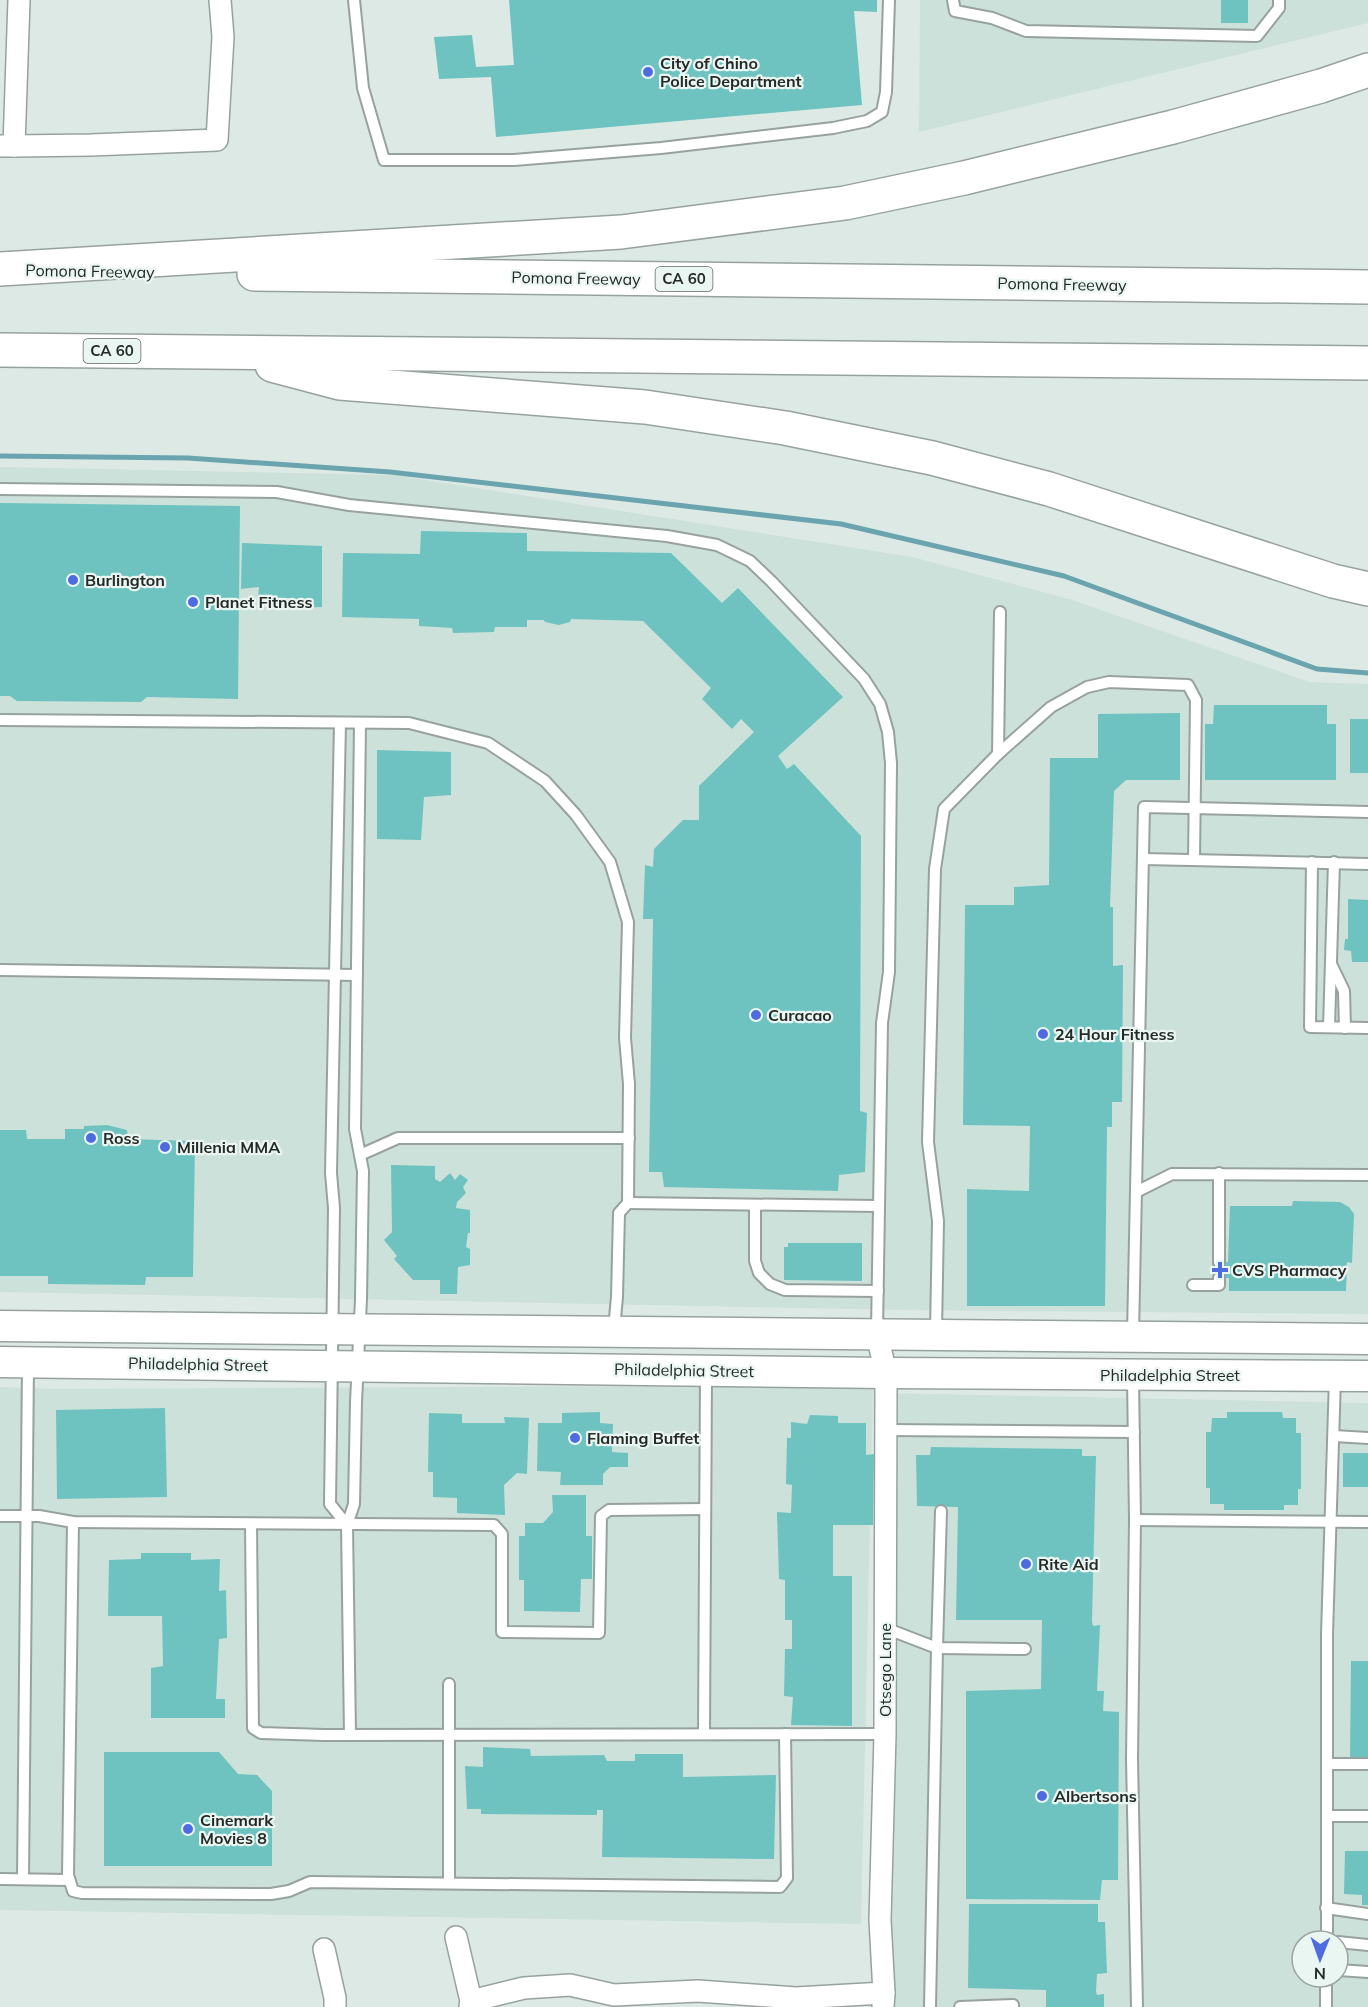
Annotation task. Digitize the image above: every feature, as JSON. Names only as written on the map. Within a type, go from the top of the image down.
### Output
[{"type":"highway","points":[[0,270],[621,232],[845,203],[964,178],[1173,127],[1321,86],[1368,70]]},
{"type":"highway","name":"Pomona Freeway","points":[[0,270],[1368,288]]},
{"type":"highway","name":"CA 60","points":[[0,350],[1368,363]]},
{"type":"highway","points":[[224,352],[340,383],[645,407],[808,432],[932,458],[1049,489],[1333,581],[1368,589]]},
{"type":"main road","points":[[0,1326],[1368,1339]]},
{"type":"main road","points":[[1053,1374],[1082,1357],[1113,1357],[1124,1352],[1131,1345],[1133,1338]]},
{"type":"main road","name":"Philadelphia Street","points":[[14,1362],[886,1373],[1368,1376]]},
{"type":"street","points":[[19,0],[7,146],[217,140],[223,37],[220,0]]},
{"type":"street","name":"Otsego Lane","points":[[877,1335],[886,1373],[885,1734],[880,1920],[884,2000]]},
{"type":"street","points":[[456,1937],[471,2004],[524,1988],[570,1985],[614,1995],[698,1991],[796,1998],[884,2000]]},
{"type":"street","points":[[324,1949],[336,1998],[335,2007]]},
{"type":"lane","points":[[354,0],[363,88],[384,160],[502,160],[661,148],[834,129],[867,121],[882,112],[886,92],[889,0]]},
{"type":"lane","points":[[953,0],[955,11],[992,18],[1026,31],[1257,36],[1279,8],[1279,0]]},
{"type":"lane","points":[[0,489],[277,492],[349,505],[667,536],[717,545],[750,561],[864,679],[880,704],[888,732],[891,763],[889,972],[882,1023],[877,1335]]},
{"type":"lane","points":[[998,754],[1000,612]]},
{"type":"lane","points":[[936,1335],[938,1221],[928,1142],[935,869],[944,809],[998,754],[1051,707],[1088,687],[1109,682],[1188,685],[1196,700],[1194,860]]},
{"type":"lane","points":[[0,720],[409,723],[488,743],[545,781],[576,815],[610,862],[628,922],[625,1038],[629,1084],[628,1203],[619,1212],[614,1333]]},
{"type":"lane","points":[[340,723],[331,1173],[345,1330],[344,1365],[330,1504],[347,1524]]},
{"type":"lane","points":[[350,1735],[347,1524],[354,1504],[344,1365],[345,1330],[361,1299],[363,1171],[355,1129],[360,723]]},
{"type":"lane","points":[[1133,1338],[1144,807],[1368,812]]},
{"type":"lane","points":[[1143,859],[1368,864]]},
{"type":"lane","points":[[1312,862],[1310,1027],[1368,1028]]},
{"type":"lane","points":[[1329,1028],[1334,862]]},
{"type":"lane","points":[[1331,963],[1344,991],[1345,1028]]},
{"type":"lane","points":[[0,970],[357,975]]},
{"type":"lane","points":[[360,1155],[398,1138],[629,1138]]},
{"type":"lane","points":[[1219,1173],[1219,1262]]},
{"type":"lane","points":[[1136,1192],[1172,1174],[1368,1175]]},
{"type":"lane","points":[[628,1203],[878,1206]]},
{"type":"lane","points":[[755,1205],[754,1261],[759,1273],[770,1284],[784,1290],[878,1291]]},
{"type":"lane","points":[[1193,1285],[1219,1285],[1219,1278]]},
{"type":"lane","points":[[14,1362],[26,1515],[23,1879]]},
{"type":"lane","points":[[704,1734],[706,1371]]},
{"type":"lane","points":[[1133,1374],[1135,1520],[1132,1759],[1137,2007]]},
{"type":"lane","points":[[1327,1929],[1327,1634],[1335,1376]]},
{"type":"lane","points":[[886,1430],[1134,1432]]},
{"type":"lane","points":[[1334,1436],[1368,1438]]},
{"type":"lane","points":[[0,1516],[26,1515],[73,1522],[494,1525],[502,1534],[502,1632],[599,1633],[601,1516],[609,1510],[705,1509]]},
{"type":"lane","points":[[930,2007],[941,1511]]},
{"type":"lane","points":[[1135,1520],[1368,1522]]},
{"type":"lane","points":[[73,1522],[69,1880],[73,1890],[82,1893],[271,1894],[289,1891],[310,1882],[780,1887],[787,1878],[784,1734]]},
{"type":"lane","points":[[251,1524],[253,1728],[261,1733],[350,1735],[885,1734]]},
{"type":"lane","points":[[885,1628],[937,1648],[1025,1649]]},
{"type":"lane","points":[[448,1684],[449,1883]]},
{"type":"lane","points":[[1327,1764],[1368,1764]]},
{"type":"lane","points":[[1327,1816],[1368,1816]]},
{"type":"lane","points":[[0,1879],[69,1880]]},
{"type":"lane","points":[[1326,1908],[1368,1914]]},
{"type":"lane","points":[[1350,1944],[1368,1946]]},
{"type":"lane","points":[[1350,1971],[1368,1972]]},
{"type":"lane","points":[[1326,1989],[1326,2007]]},
{"type":"lane","points":[[960,2007],[1013,2005],[1013,2007]]},
{"type":"shaded area","points":[[920,0],[1368,0],[1368,23],[919,132]]},
{"type":"shaded area","points":[[0,467],[394,475],[912,557],[1069,599],[1310,682],[1368,684],[1368,1314],[902,1310],[0,1292]]},
{"type":"shaded area","points":[[873,1385],[861,1924],[0,1910],[0,1387],[58,1389]]},
{"type":"shaded area","points":[[879,1393],[1368,1403],[1368,2007],[886,2007]]},
{"type":"building","name":"City of Chino Police Department","points":[[509,0],[877,0],[877,12],[854,11],[862,105],[496,137],[491,77],[439,79],[434,37],[472,35],[476,67],[514,65]]},
{"type":"building","points":[[1221,0],[1248,0],[1248,23],[1221,23]]},
{"type":"building","name":"Burlington","points":[[0,503],[240,506],[238,699],[147,697],[141,702],[17,701],[10,696],[0,696]]},
{"type":"building","name":"Curacao","points":[[421,531],[527,533],[527,551],[671,553],[722,603],[738,588],[843,697],[778,756],[787,769],[794,764],[861,836],[860,1111],[867,1113],[865,1172],[839,1175],[838,1191],[664,1187],[662,1172],[649,1172],[653,919],[643,919],[645,865],[653,867],[654,849],[683,820],[699,820],[699,786],[754,732],[741,719],[732,729],[702,699],[711,688],[643,621],[571,619],[570,622],[559,625],[544,620],[527,620],[527,627],[495,627],[494,632],[453,633],[452,628],[419,626],[419,619],[342,617],[343,553],[420,554]]},
{"type":"building","points":[[242,543],[322,546],[322,607],[291,608],[290,598],[258,598],[259,587],[241,589]]},
{"type":"building","points":[[1214,705],[1327,705],[1327,724],[1336,724],[1336,780],[1205,780],[1205,724],[1213,724]]},
{"type":"building","points":[[1180,713],[1180,780],[1126,780],[1114,791],[1110,907],[1113,907],[1113,966],[1123,965],[1122,1102],[1112,1102],[1112,1127],[1107,1127],[1105,1306],[967,1306],[967,1189],[1029,1191],[1030,1126],[963,1125],[965,905],[1014,905],[1014,887],[1049,885],[1050,758],[1098,758],[1098,714]]},
{"type":"building","points":[[1350,719],[1368,719],[1368,773],[1350,773]]},
{"type":"building","points":[[377,750],[451,752],[451,795],[424,797],[421,840],[377,839]]},
{"type":"building","points":[[1348,899],[1368,900],[1368,962],[1352,962],[1351,951],[1344,950],[1345,939],[1348,939]]},
{"type":"building","points":[[107,1125],[127,1130],[128,1139],[195,1141],[193,1277],[146,1277],[145,1285],[48,1284],[48,1276],[0,1276],[0,1130],[26,1130],[27,1139],[65,1139],[65,1129],[84,1129],[84,1126]]},
{"type":"building","points":[[391,1165],[435,1166],[435,1179],[440,1182],[450,1173],[455,1180],[460,1174],[468,1180],[463,1187],[466,1193],[457,1202],[456,1208],[470,1210],[470,1233],[468,1233],[466,1247],[470,1249],[470,1265],[458,1267],[457,1294],[440,1294],[440,1280],[413,1280],[394,1259],[397,1256],[384,1240],[392,1232]]},
{"type":"building","name":"CVS Pharmacy","points":[[1293,1201],[1340,1202],[1349,1207],[1354,1214],[1352,1263],[1347,1262],[1346,1291],[1229,1291],[1229,1278],[1213,1278],[1212,1262],[1228,1262],[1230,1206],[1292,1206]]},
{"type":"building","points":[[788,1243],[862,1243],[862,1281],[784,1280],[784,1247],[788,1247]]},
{"type":"building","points":[[165,1408],[167,1497],[57,1499],[56,1410]]},
{"type":"building","name":"Flaming Buffet","points":[[600,1412],[600,1423],[613,1424],[612,1452],[628,1453],[628,1467],[610,1467],[603,1474],[603,1485],[560,1485],[561,1472],[537,1471],[538,1423],[562,1423],[562,1413]]},
{"type":"building","points":[[1227,1412],[1282,1412],[1283,1418],[1296,1418],[1296,1433],[1301,1433],[1301,1489],[1298,1489],[1298,1505],[1284,1505],[1284,1510],[1224,1510],[1224,1504],[1210,1504],[1210,1488],[1206,1488],[1206,1432],[1211,1432],[1212,1418],[1227,1418]]},
{"type":"building","points":[[429,1413],[462,1414],[462,1423],[505,1423],[504,1417],[529,1418],[527,1474],[517,1473],[504,1485],[505,1515],[457,1513],[457,1498],[433,1497],[433,1472],[428,1472]]},
{"type":"building","points":[[810,1415],[838,1416],[838,1423],[866,1423],[866,1455],[874,1454],[873,1525],[833,1525],[833,1576],[852,1576],[852,1726],[791,1725],[793,1697],[784,1696],[785,1649],[792,1649],[792,1620],[785,1620],[785,1580],[779,1579],[777,1512],[791,1513],[792,1485],[786,1484],[787,1438],[791,1438],[791,1422],[807,1424]]},
{"type":"building","points":[[931,1447],[1082,1449],[1082,1456],[1096,1456],[1092,1621],[1093,1626],[1100,1625],[1097,1691],[1104,1691],[1103,1711],[1119,1712],[1118,1880],[1102,1880],[1100,1900],[966,1899],[966,1691],[1041,1689],[1042,1620],[956,1620],[958,1507],[917,1506],[916,1455],[930,1455]]},
{"type":"building","points":[[1343,1453],[1368,1453],[1368,1487],[1343,1487]]},
{"type":"building","points":[[552,1495],[586,1495],[586,1536],[592,1536],[592,1579],[581,1579],[580,1612],[524,1611],[524,1580],[519,1580],[519,1536],[525,1536],[525,1523],[543,1523],[553,1512]]},
{"type":"building","points":[[141,1553],[191,1553],[191,1560],[220,1559],[219,1591],[226,1590],[227,1638],[219,1639],[216,1699],[225,1699],[225,1718],[151,1718],[151,1668],[163,1666],[162,1616],[108,1616],[109,1560],[141,1559]]},
{"type":"building","points":[[1351,1661],[1368,1661],[1368,1758],[1350,1758]]},
{"type":"building","points":[[483,1747],[530,1749],[531,1756],[604,1755],[607,1761],[635,1761],[635,1754],[683,1754],[683,1777],[776,1775],[774,1859],[602,1857],[603,1810],[597,1810],[597,1815],[481,1814],[481,1809],[467,1809],[465,1766],[483,1767]]},
{"type":"building","name":"Cinemark Movies 8","points":[[104,1752],[219,1752],[238,1774],[257,1775],[272,1791],[272,1866],[104,1866]]},
{"type":"building","points":[[1345,1851],[1368,1851],[1368,1905],[1362,1905],[1362,1895],[1344,1894]]},
{"type":"building","points":[[969,1904],[1098,1904],[1098,1922],[1105,1922],[1107,1973],[1097,1974],[1096,1991],[1097,1995],[1104,1994],[1104,2007],[1046,2007],[1046,1990],[968,1988]]},
{"type":"waterway","points":[[0,456],[188,458],[390,472],[841,524],[1064,576],[1317,669],[1368,673]]},
{"type":"place","name":"City of Chino Police Department","points":[[648,72]]},
{"type":"place","name":"Burlington","points":[[73,580]]},
{"type":"place","name":"Planet Fitness","points":[[193,602]]},
{"type":"place","name":"Curacao","points":[[756,1015]]},
{"type":"place","name":"24 Hour Fitness","points":[[1043,1034]]},
{"type":"place","name":"Ross","points":[[91,1138]]},
{"type":"place","name":"Millenia MMA","points":[[165,1147]]},
{"type":"place","name":"CVS Pharmacy","points":[[1220,1270]]},
{"type":"place","name":"Flaming Buffet","points":[[575,1438]]},
{"type":"place","name":"Rite Aid","points":[[1026,1564]]},
{"type":"place","name":"Albertsons","points":[[1042,1796]]},
{"type":"place","name":"Cinemark Movies 8","points":[[188,1829]]}]
